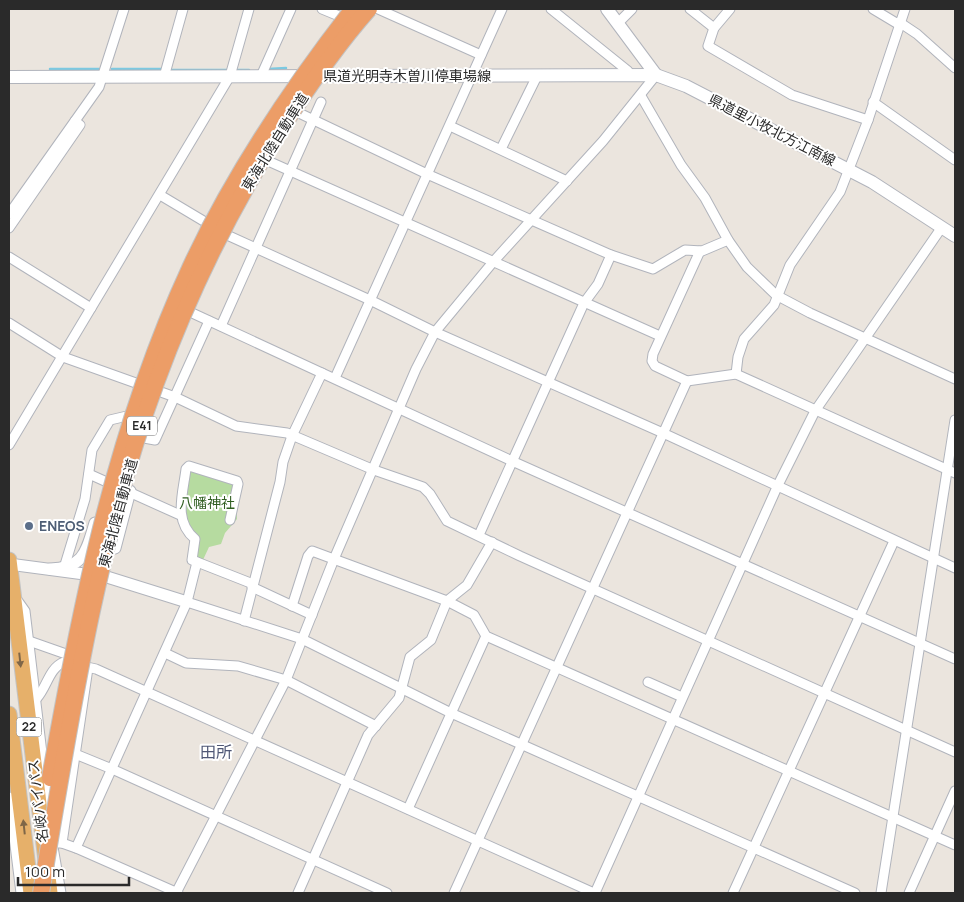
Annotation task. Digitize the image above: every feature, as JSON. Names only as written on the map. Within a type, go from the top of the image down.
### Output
[{"type":"highway","name":"東海北陸自動車道","points":[[41,893],[92,616],[111,537],[139,434],[179,324],[203,269],[260,162],[328,60],[369,9]]},
{"type":"highway","name":"東海北陸自動車道","points":[[30,893],[82,606],[113,479],[145,378],[190,267],[224,200],[282,105],[346,11]]},
{"type":"highway","name":"名岐バイパス","points":[[9,562],[50,893]]},
{"type":"highway","name":"名岐バイパス","points":[[9,714],[30,893]]},
{"type":"highway","points":[[45,893],[55,809]]},
{"type":"main road","points":[[606,9],[656,75]]},
{"type":"main road","name":"県道光明寺木曽川停車場線","points":[[9,77],[656,75]]},
{"type":"main road","name":"県道里小牧北方江南線","points":[[656,75],[686,86],[849,170],[886,190],[955,236]]},
{"type":"street","points":[[9,214],[104,77],[124,9]]},
{"type":"street","points":[[164,77],[183,9]]},
{"type":"street","points":[[9,445],[230,76],[249,9]]},
{"type":"street","points":[[260,76],[292,9]]},
{"type":"street","points":[[322,9],[346,11]]},
{"type":"street","points":[[57,843],[75,753],[89,667],[108,577],[144,438],[190,312],[227,235],[268,161],[299,113],[324,76],[378,9],[481,55]]},
{"type":"street","points":[[335,378],[502,9]]},
{"type":"street","points":[[551,9],[628,71],[629,76]]},
{"type":"street","points":[[618,23],[632,9]]},
{"type":"street","points":[[690,9],[714,28]]},
{"type":"street","points":[[730,9],[714,28],[708,46],[734,64],[792,96],[868,120]]},
{"type":"street","points":[[873,9],[918,34],[955,68]]},
{"type":"street","points":[[736,374],[738,357],[744,339],[774,305],[776,295],[790,265],[840,192],[868,120],[898,23],[905,9]]},
{"type":"street","points":[[50,569],[64,568],[76,563],[87,548],[138,382],[168,302],[205,223],[247,149],[295,76],[346,11]]},
{"type":"street","points":[[57,843],[76,848],[176,893],[286,680],[334,559],[434,332],[493,262],[641,96],[656,75]]},
{"type":"street","points":[[501,149],[536,76]]},
{"type":"street","points":[[641,96],[681,165],[705,198],[728,240],[747,267],[776,295],[865,339],[955,380]]},
{"type":"street","points":[[221,326],[322,102]]},
{"type":"street","points":[[873,102],[955,160]]},
{"type":"street","points":[[299,113],[427,174],[611,255],[653,268],[685,250],[700,251],[728,240]]},
{"type":"street","points":[[9,228],[80,125],[75,121]]},
{"type":"street","points":[[450,126],[567,181]]},
{"type":"street","points":[[268,161],[660,336]]},
{"type":"street","points":[[160,195],[227,235],[370,300],[434,332],[548,384],[664,433],[955,568]]},
{"type":"street","points":[[30,641],[65,658],[146,691],[255,742],[594,893],[778,485],[815,411],[942,227]]},
{"type":"street","points":[[700,251],[660,336],[652,361],[655,366],[687,381],[736,374],[952,471]]},
{"type":"street","points":[[479,535],[584,303],[598,284],[611,255]]},
{"type":"street","points":[[9,257],[91,308]]},
{"type":"street","points":[[190,312],[512,461],[955,660]]},
{"type":"street","points":[[144,438],[155,440],[210,321]]},
{"type":"street","points":[[9,323],[63,357],[138,382],[236,426],[287,433],[374,470],[423,487],[430,494],[447,521],[707,641],[955,752]]},
{"type":"street","points":[[244,621],[280,482],[283,462],[292,436],[322,373]]},
{"type":"street","points":[[454,893],[687,381]]},
{"type":"street","points":[[64,568],[85,499],[92,450],[110,420],[126,416]]},
{"type":"street","points":[[881,893],[919,644],[952,471],[955,420]]},
{"type":"street","points":[[230,520],[238,484],[236,481],[189,466],[186,469],[180,515],[188,534],[195,539],[192,560],[252,585],[312,615]]},
{"type":"street","points":[[89,474],[180,515]]},
{"type":"street","points":[[733,893],[823,692],[894,540]]},
{"type":"street","points":[[298,893],[368,735],[399,698],[410,657],[431,640],[447,601],[467,585],[492,542]]},
{"type":"street","points":[[292,606],[308,556],[312,551],[447,601],[474,616],[486,636],[955,845]]},
{"type":"street","points":[[9,562],[108,577],[302,639],[401,690],[451,713],[855,893]]},
{"type":"street","points":[[76,848],[187,602],[197,562]]},
{"type":"street","points":[[45,746],[73,618],[87,574]]},
{"type":"street","points":[[14,595],[25,611],[30,641],[57,843],[61,893]]},
{"type":"street","points":[[408,809],[486,636]]},
{"type":"street","points":[[165,653],[186,663],[238,666],[286,680],[376,726]]},
{"type":"street","points":[[37,698],[54,668],[65,658]]},
{"type":"street","points":[[648,682],[682,697]]},
{"type":"street","points":[[45,746],[75,753],[387,893]]},
{"type":"street","points":[[909,893],[955,791]]},
{"type":"street","points":[[9,797],[21,893]]},
{"type":"green space","name":"八幡神社","points":[[186,469],[238,484],[231,508],[237,513],[237,519],[225,533],[221,544],[209,547],[202,562],[192,560],[195,539],[187,524],[184,506]]},
{"type":"waterway","points":[[268,69],[286,68]]},
{"type":"waterway","points":[[50,69],[99,69]]},
{"type":"waterway","points":[[112,69],[162,69]]},
{"type":"waterway","points":[[169,70],[227,70]]},
{"type":"waterway","points":[[236,70],[249,70]]},
{"type":"place","name":"ENEOS","points":[[29,526]]},
{"type":"district","name":"田所","points":[[216,752]]}]
